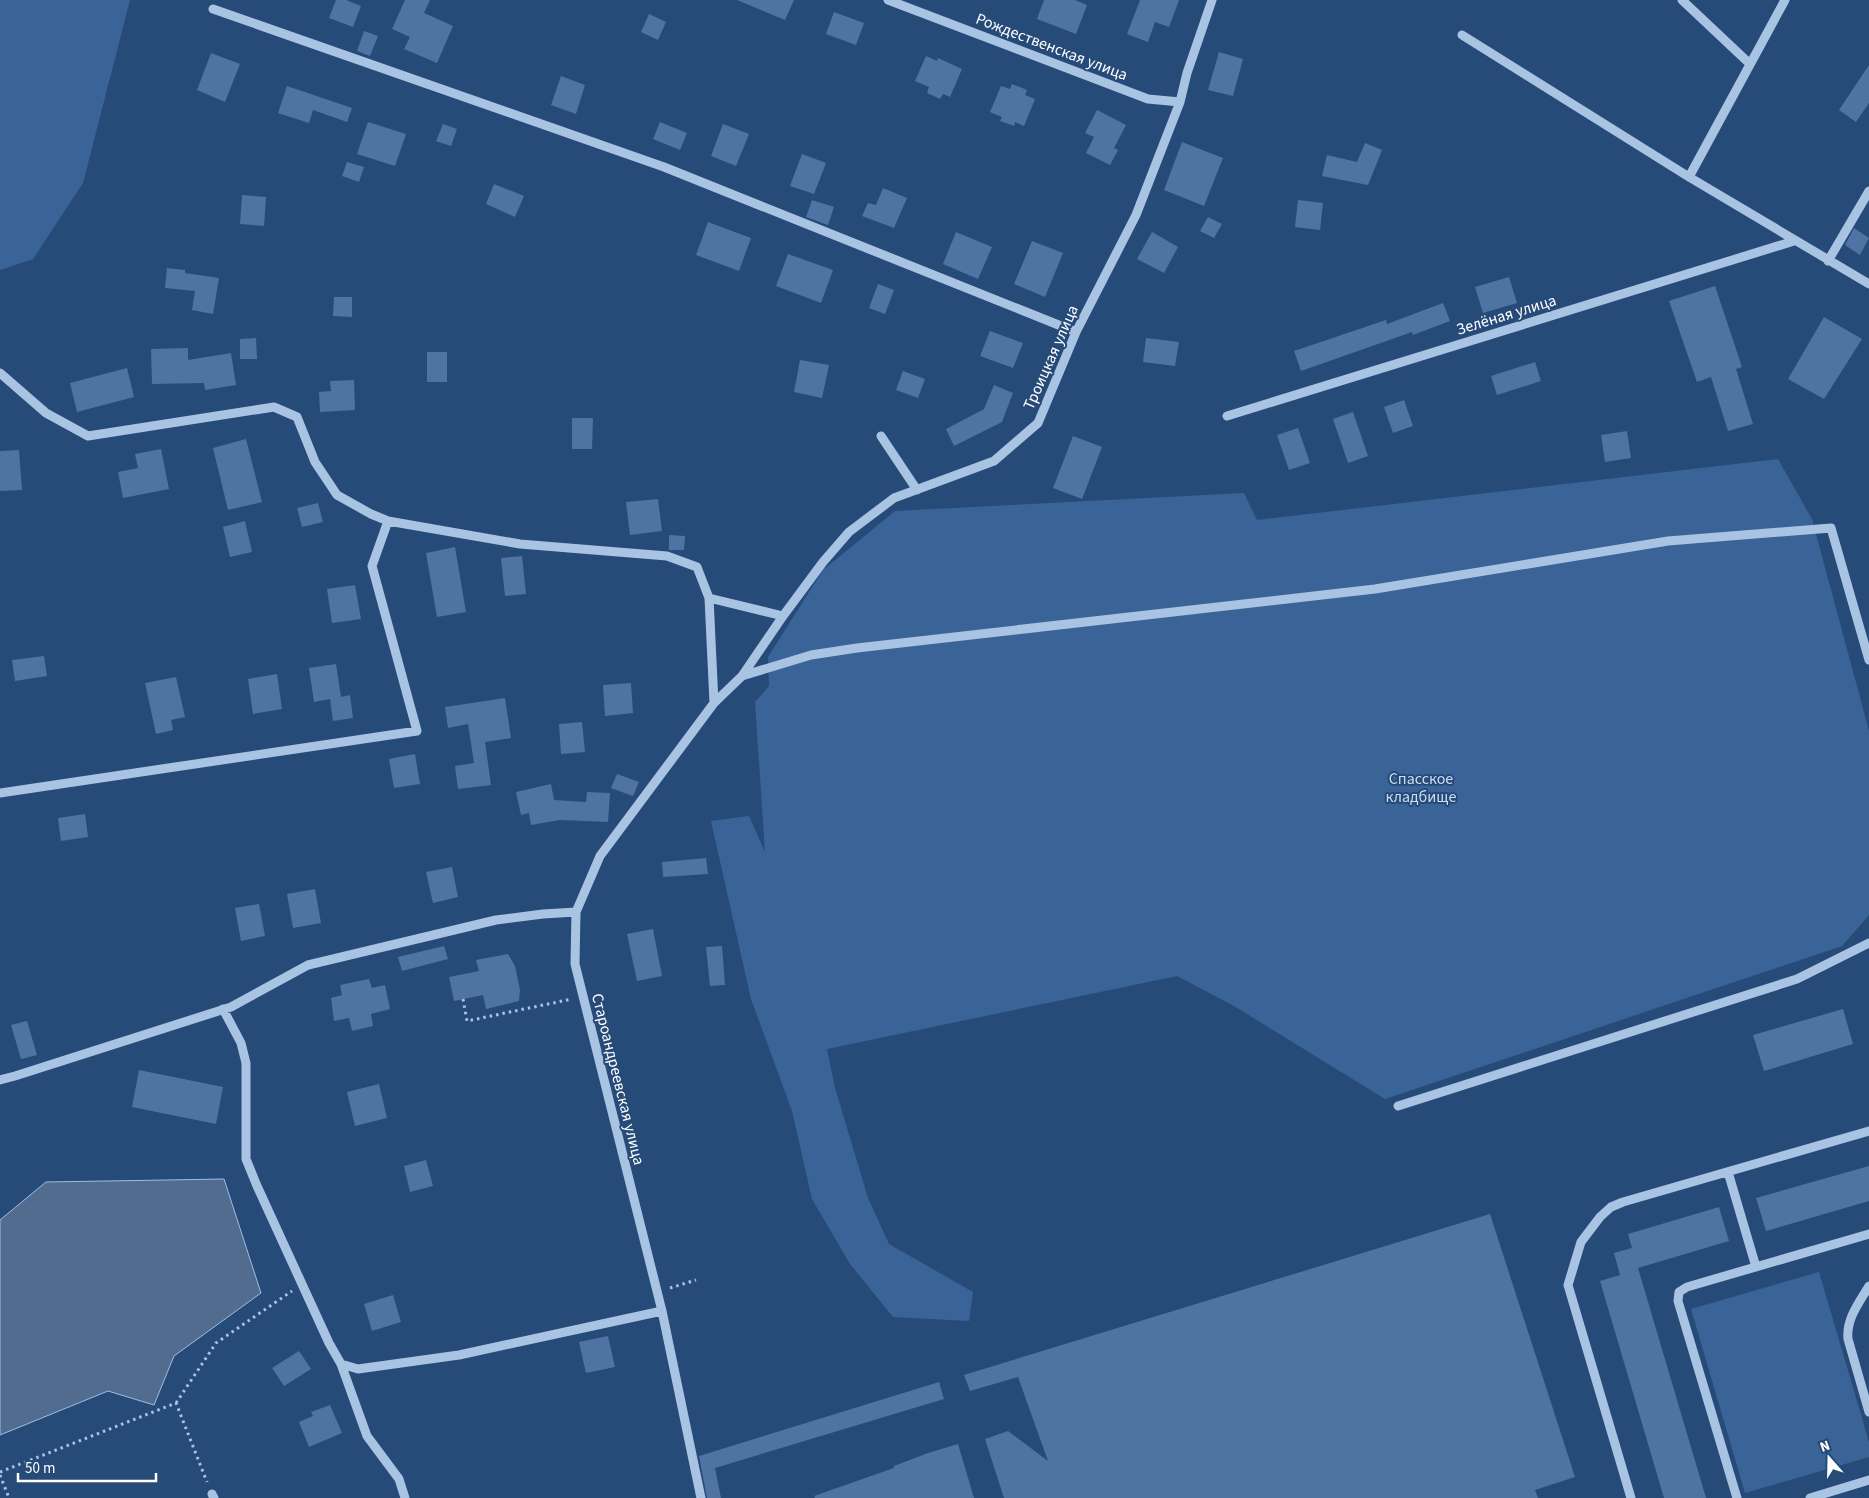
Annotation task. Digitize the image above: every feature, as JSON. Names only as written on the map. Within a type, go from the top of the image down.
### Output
[{"type":"street","name":"Рождественская улица","points":[[888,0],[1148,99],[1180,102]]},
{"type":"street","name":"Троицкая улица","points":[[742,676],[823,562],[849,532],[894,498],[994,461],[1038,423],[1076,332],[1136,215],[1180,102],[1187,73],[1212,0]]},
{"type":"street","points":[[1682,0],[1750,64]]},
{"type":"street","points":[[1689,177],[1785,0]]},
{"type":"street","points":[[213,9],[664,167],[1076,332]]},
{"type":"street","points":[[1462,35],[1689,177],[1869,284]]},
{"type":"street","points":[[1828,261],[1869,191]]},
{"type":"street","name":"Зелёная улица","points":[[1227,416],[1794,241]]},
{"type":"street","points":[[0,373],[46,413],[88,436],[274,407],[297,417],[315,462],[337,496],[388,521],[520,544],[667,556],[697,567],[709,598],[714,703]]},
{"type":"street","points":[[881,436],[917,490]]},
{"type":"street","points":[[0,793],[417,731],[372,566],[388,521]]},
{"type":"street","points":[[742,676],[811,655],[857,648],[1375,589],[1668,541],[1831,528],[1869,660]]},
{"type":"street","points":[[709,598],[783,616]]},
{"type":"street","name":"Староандреевская улица","points":[[701,1498],[662,1311],[575,964],[576,912],[600,856],[714,703],[742,676]]},
{"type":"street","points":[[0,1080],[231,1007],[308,965],[496,920],[576,912]]},
{"type":"street","points":[[1398,1106],[1797,979],[1869,943]]},
{"type":"street","points":[[223,1009],[241,1043],[246,1063],[246,1159],[256,1186],[329,1343],[341,1364],[366,1436],[399,1479],[405,1498]]},
{"type":"street","points":[[1631,1498],[1568,1285],[1581,1242],[1600,1217],[1611,1207],[1869,1131]]},
{"type":"street","points":[[1728,1172],[1756,1267]]},
{"type":"street","points":[[1737,1498],[1678,1300],[1679,1292],[1687,1287],[1869,1234]]},
{"type":"street","points":[[1869,1286],[1846,1328],[1869,1412]]},
{"type":"street","points":[[341,1364],[358,1370],[460,1355],[662,1311]]},
{"type":"street","points":[[1810,1498],[1869,1480]]},
{"type":"path","points":[[463,999],[467,1021],[583,997]]},
{"type":"path","points":[[657,1292],[696,1280]]},
{"type":"path","points":[[9,1498],[0,1474],[176,1403],[216,1343],[302,1284]]},
{"type":"path","points":[[176,1403],[213,1496]]},
{"type":"green space","points":[[0,0],[130,0],[83,183],[33,259],[0,270]]},
{"type":"green space","name":"Спасское кладбище","points":[[1778,459],[1812,519],[1869,731],[1869,915],[1842,946],[1385,1099],[1234,1006],[1177,976],[827,1049],[835,1088],[868,1198],[889,1244],[973,1292],[969,1321],[893,1317],[850,1264],[812,1199],[792,1111],[751,999],[711,821],[749,816],[765,852],[755,702],[769,686],[768,657],[823,570],[895,511],[1244,493],[1257,520]]},
{"type":"green space","points":[[1819,1272],[1869,1442],[1869,1457],[1745,1493],[1691,1309]]},
{"type":"shaded area","points":[[224,1179],[261,1293],[174,1356],[154,1405],[108,1391],[0,1435],[0,1220],[46,1182]]},
{"type":"building","points":[[336,0],[346,0],[361,6],[353,27],[329,18]]},
{"type":"building","points":[[405,0],[430,0],[424,13],[453,26],[437,63],[404,49],[410,37],[392,29]]},
{"type":"building","points":[[737,0],[794,0],[785,20]]},
{"type":"building","points":[[1044,0],[1075,0],[1087,5],[1076,34],[1037,19]]},
{"type":"building","points":[[1140,0],[1179,0],[1169,27],[1155,22],[1148,42],[1127,34]]},
{"type":"building","points":[[834,12],[864,23],[856,45],[826,34]]},
{"type":"building","points":[[649,14],[666,22],[658,40],[641,32]]},
{"type":"building","points":[[364,31],[378,36],[370,56],[357,51]]},
{"type":"building","points":[[1219,52],[1243,59],[1233,96],[1208,90]]},
{"type":"building","points":[[211,53],[240,64],[225,102],[197,90]]},
{"type":"building","points":[[926,56],[937,61],[938,58],[962,69],[950,97],[943,94],[940,99],[927,93],[929,87],[915,81]]},
{"type":"building","points":[[1869,65],[1869,103],[1856,122],[1839,110]]},
{"type":"building","points":[[561,76],[585,85],[576,114],[551,105]]},
{"type":"building","points":[[1012,84],[1027,90],[1025,95],[1035,99],[1024,126],[1015,122],[1014,126],[1000,121],[1002,117],[990,112],[1001,86],[1010,89]]},
{"type":"building","points":[[287,86],[352,108],[347,122],[313,110],[309,123],[278,113]]},
{"type":"building","points":[[1097,110],[1126,125],[1114,148],[1118,150],[1110,165],[1086,153],[1094,137],[1085,133]]},
{"type":"building","points":[[368,122],[406,134],[395,166],[357,154]]},
{"type":"building","points":[[660,122],[687,133],[680,150],[653,139]]},
{"type":"building","points":[[443,124],[457,129],[451,146],[436,141]]},
{"type":"building","points":[[723,124],[749,134],[736,166],[711,156]]},
{"type":"building","points":[[1182,142],[1223,158],[1204,206],[1164,190]]},
{"type":"building","points":[[1365,143],[1382,150],[1368,185],[1322,176],[1327,155],[1357,162]]},
{"type":"building","points":[[802,154],[826,163],[814,194],[790,186]]},
{"type":"building","points":[[347,162],[364,167],[359,182],[342,176]]},
{"type":"building","points":[[494,184],[524,196],[515,217],[486,204]]},
{"type":"building","points":[[883,188],[907,198],[894,228],[862,216],[868,203],[876,205]]},
{"type":"building","points":[[242,195],[266,197],[264,226],[240,224]]},
{"type":"building","points":[[812,200],[834,207],[828,225],[806,217]]},
{"type":"building","points":[[1298,200],[1323,203],[1320,230],[1295,227]]},
{"type":"building","points":[[1208,217],[1222,224],[1214,238],[1200,231]]},
{"type":"building","points":[[708,222],[751,238],[739,271],[696,255]]},
{"type":"building","points":[[1854,228],[1869,238],[1860,255],[1845,245]]},
{"type":"building","points":[[956,232],[992,247],[978,279],[943,264]]},
{"type":"building","points":[[1152,232],[1178,247],[1164,273],[1137,259]]},
{"type":"building","points":[[1032,241],[1063,253],[1045,297],[1014,284]]},
{"type":"building","points":[[788,254],[833,270],[821,303],[776,286]]},
{"type":"building","points":[[167,268],[185,270],[185,273],[219,278],[213,314],[192,310],[195,291],[165,288]]},
{"type":"building","points":[[1509,277],[1517,303],[1483,313],[1475,287]]},
{"type":"building","points":[[878,284],[894,290],[885,314],[869,308]]},
{"type":"building","points":[[1715,286],[1742,367],[1736,369],[1753,424],[1728,431],[1711,377],[1697,382],[1669,301]]},
{"type":"building","points":[[334,297],[352,297],[352,317],[333,316]]},
{"type":"building","points":[[1443,303],[1450,321],[1413,335],[1412,332],[1301,371],[1294,351],[1386,320],[1387,324]]},
{"type":"building","points":[[1824,317],[1862,339],[1824,399],[1788,379]]},
{"type":"building","points":[[990,331],[1023,343],[1013,368],[980,356]]},
{"type":"building","points":[[256,338],[257,359],[240,359],[240,339]]},
{"type":"building","points":[[1146,338],[1179,342],[1175,366],[1143,362]]},
{"type":"building","points":[[188,348],[188,360],[231,353],[236,385],[205,390],[204,383],[152,384],[151,349]]},
{"type":"building","points":[[427,352],[447,352],[447,382],[427,382]]},
{"type":"building","points":[[800,360],[829,365],[822,398],[794,392]]},
{"type":"building","points":[[1535,362],[1541,381],[1497,395],[1491,376]]},
{"type":"building","points":[[127,368],[134,397],[77,412],[70,383]]},
{"type":"building","points":[[903,371],[925,379],[918,398],[896,390]]},
{"type":"building","points":[[354,380],[355,410],[320,412],[319,392],[331,391],[330,381]]},
{"type":"building","points":[[994,385],[1013,393],[1002,422],[954,446],[946,429],[984,409]]},
{"type":"building","points":[[1404,400],[1413,426],[1393,433],[1384,407]]},
{"type":"building","points":[[1353,412],[1368,456],[1348,463],[1333,419]]},
{"type":"building","points":[[572,418],[593,418],[592,449],[572,449]]},
{"type":"building","points":[[1298,428],[1310,463],[1289,470],[1277,435]]},
{"type":"building","points":[[1627,431],[1631,458],[1605,462],[1601,435]]},
{"type":"building","points":[[1073,436],[1102,447],[1082,499],[1053,488]]},
{"type":"building","points":[[246,439],[262,502],[228,510],[213,448]]},
{"type":"building","points":[[161,449],[169,489],[123,498],[118,472],[138,468],[135,454]]},
{"type":"building","points":[[19,450],[22,490],[0,491],[0,451]]},
{"type":"building","points":[[658,499],[662,531],[630,535],[626,502]]},
{"type":"building","points":[[318,503],[323,522],[302,527],[297,508]]},
{"type":"building","points":[[245,521],[252,552],[230,557],[223,527]]},
{"type":"building","points":[[669,535],[685,536],[684,550],[669,550]]},
{"type":"building","points":[[455,547],[466,612],[437,617],[426,553]]},
{"type":"building","points":[[522,556],[526,594],[505,596],[501,558]]},
{"type":"building","points":[[355,585],[361,619],[332,623],[327,589]]},
{"type":"building","points":[[44,656],[47,676],[15,681],[12,660]]},
{"type":"building","points":[[336,664],[341,697],[350,695],[353,718],[333,721],[330,699],[314,702],[309,668]]},
{"type":"building","points":[[277,674],[282,709],[253,714],[248,679]]},
{"type":"building","points":[[176,677],[185,717],[171,720],[173,730],[156,734],[145,683]]},
{"type":"building","points":[[631,683],[633,713],[605,716],[603,685]]},
{"type":"building","points":[[505,698],[511,738],[485,742],[491,785],[458,789],[455,766],[474,763],[468,724],[448,728],[445,707]]},
{"type":"building","points":[[582,722],[585,752],[561,754],[559,724]]},
{"type":"building","points":[[415,754],[420,784],[394,788],[389,759]]},
{"type":"building","points":[[617,774],[639,782],[633,796],[611,788]]},
{"type":"building","points":[[551,784],[554,800],[586,802],[587,792],[610,793],[608,822],[560,820],[531,825],[529,813],[521,815],[516,792]]},
{"type":"building","points":[[85,814],[88,837],[61,841],[58,818]]},
{"type":"building","points":[[706,858],[708,874],[663,877],[662,862]]},
{"type":"building","points":[[452,867],[458,897],[433,903],[426,872]]},
{"type":"building","points":[[315,889],[321,923],[293,928],[287,894]]},
{"type":"building","points":[[259,904],[265,936],[241,941],[235,908]]},
{"type":"building","points":[[653,929],[662,976],[637,981],[627,934]]},
{"type":"building","points":[[444,946],[448,959],[402,971],[398,957]]},
{"type":"building","points":[[722,946],[725,985],[710,986],[706,947]]},
{"type":"building","points":[[508,954],[515,966],[520,990],[519,1001],[486,1009],[483,995],[454,1001],[449,977],[479,971],[476,960]]},
{"type":"building","points":[[369,979],[372,988],[385,985],[390,1009],[371,1014],[373,1026],[352,1031],[349,1018],[334,1021],[331,998],[342,995],[340,985]]},
{"type":"building","points":[[1843,1009],[1853,1044],[1764,1071],[1753,1035]]},
{"type":"building","points":[[27,1021],[37,1055],[21,1059],[11,1025]]},
{"type":"building","points":[[139,1070],[223,1087],[216,1124],[132,1107]]},
{"type":"building","points":[[379,1084],[387,1118],[355,1126],[347,1092]]},
{"type":"building","points":[[426,1160],[433,1186],[410,1192],[404,1166]]},
{"type":"building","points":[[1869,1166],[1869,1201],[1766,1231],[1756,1198]]},
{"type":"building","points":[[1719,1207],[1729,1241],[1638,1268],[1706,1498],[1664,1498],[1600,1281],[1620,1275],[1614,1253],[1632,1248],[1628,1234]]},
{"type":"building","points":[[1490,1214],[1575,1477],[1535,1490],[1538,1498],[1004,1498],[985,1439],[1008,1431],[1048,1461],[1018,1377],[970,1391],[964,1375]]},
{"type":"building","points":[[393,1295],[401,1322],[372,1331],[364,1304]]},
{"type":"building","points":[[608,1336],[615,1367],[586,1373],[579,1342]]},
{"type":"building","points":[[299,1351],[311,1369],[284,1386],[272,1368]]},
{"type":"building","points":[[939,1382],[944,1399],[715,1468],[721,1498],[707,1498],[699,1456]]},
{"type":"building","points":[[330,1405],[342,1433],[309,1447],[299,1422],[313,1416],[311,1412]]},
{"type":"building","points":[[958,1444],[974,1498],[815,1498],[814,1496],[894,1468],[894,1466],[928,1453]]}]
